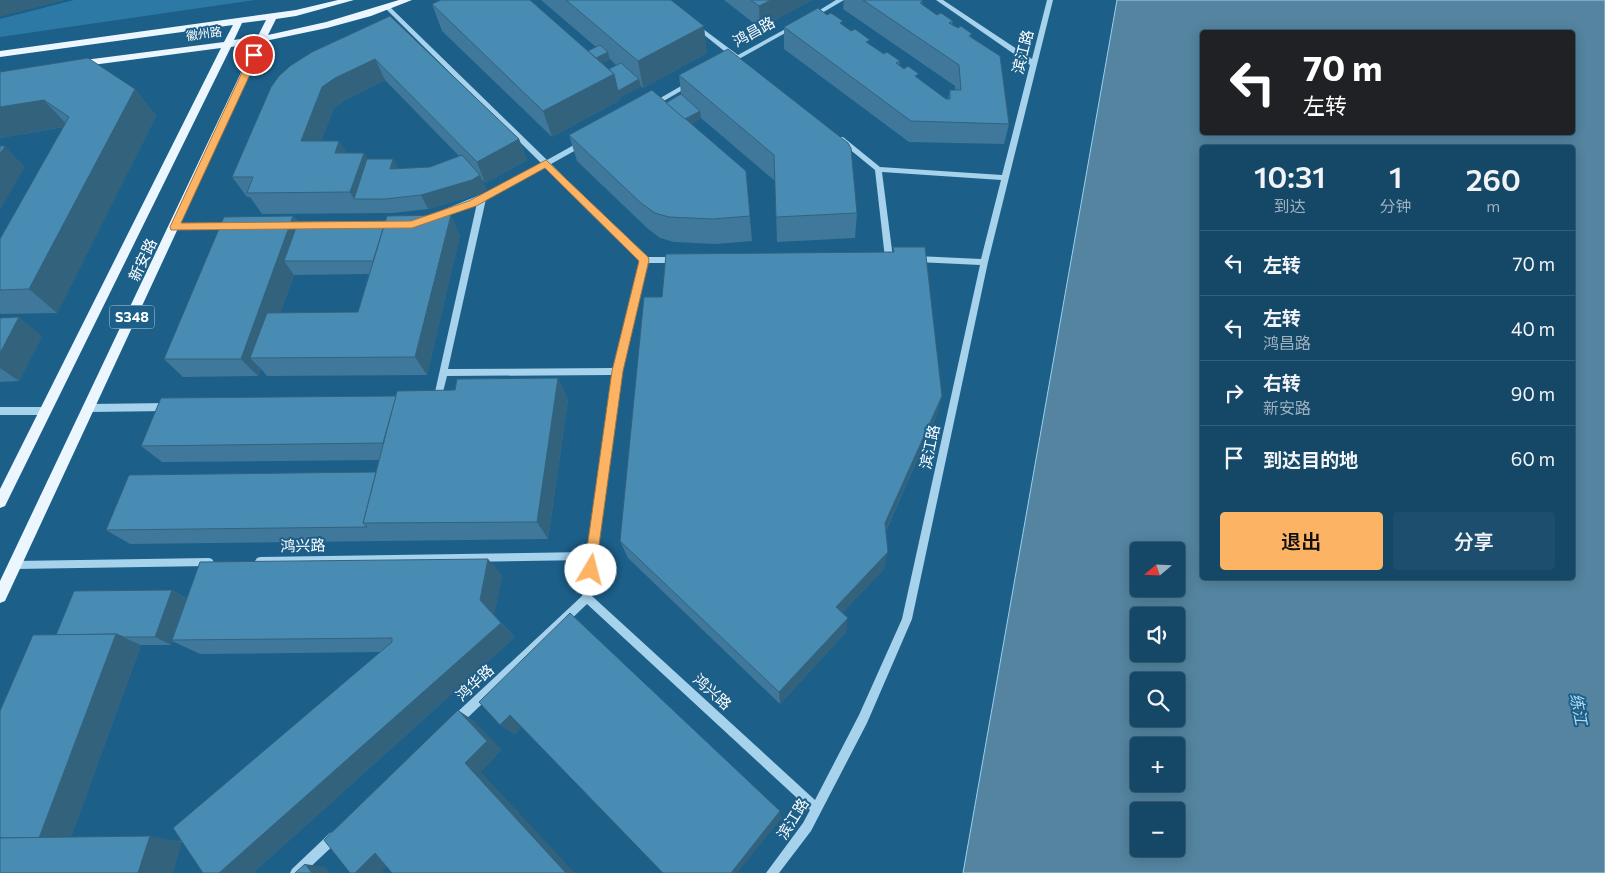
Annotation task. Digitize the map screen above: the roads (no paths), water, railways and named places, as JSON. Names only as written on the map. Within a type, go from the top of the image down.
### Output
[{"type":"main road","name":"徽州路","points":[[0,54],[272,17],[320,9],[350,0]]},
{"type":"main road","name":"徽州路","points":[[67,66],[324,28],[408,0]]},
{"type":"main road","name":"新安路","points":[[0,596],[272,17]]},
{"type":"main road","name":"新安路","points":[[0,502],[239,21]]},
{"type":"street","points":[[806,19],[841,0]]},
{"type":"street","points":[[940,0],[1034,64]]},
{"type":"street","name":"滨江路","points":[[772,873],[807,827],[863,719],[907,618],[984,262],[1050,0]]},
{"type":"street","points":[[388,8],[644,260],[683,260]]},
{"type":"street","points":[[686,17],[745,64]]},
{"type":"street","name":"鸿昌路","points":[[720,67],[798,24]]},
{"type":"street","points":[[644,109],[694,81]]},
{"type":"street","points":[[831,132],[878,169],[1005,178]]},
{"type":"street","points":[[421,222],[510,185],[593,137]]},
{"type":"street","points":[[878,169],[889,258]]},
{"type":"street","points":[[427,403],[436,403],[482,198]]},
{"type":"street","points":[[174,227],[244,226]]},
{"type":"street","points":[[879,258],[898,258]]},
{"type":"street","points":[[908,258],[984,262]]},
{"type":"street","points":[[587,598],[617,371],[644,260]]},
{"type":"street","points":[[444,373],[617,371]]},
{"type":"street","points":[[89,408],[178,407]]},
{"type":"street","points":[[0,411],[46,411]]},
{"type":"street","name":"鸿兴路","points":[[254,561],[592,556]]},
{"type":"street","points":[[14,565],[224,562]]},
{"type":"street","name":"鸿兴路","points":[[587,598],[816,808]]},
{"type":"street","name":"鸿华路","points":[[445,732],[587,598]]},
{"type":"street","points":[[296,873],[345,826]]},
{"type":"water","name":"练江","points":[[1117,0],[1605,0],[1605,873],[963,873]]}]
